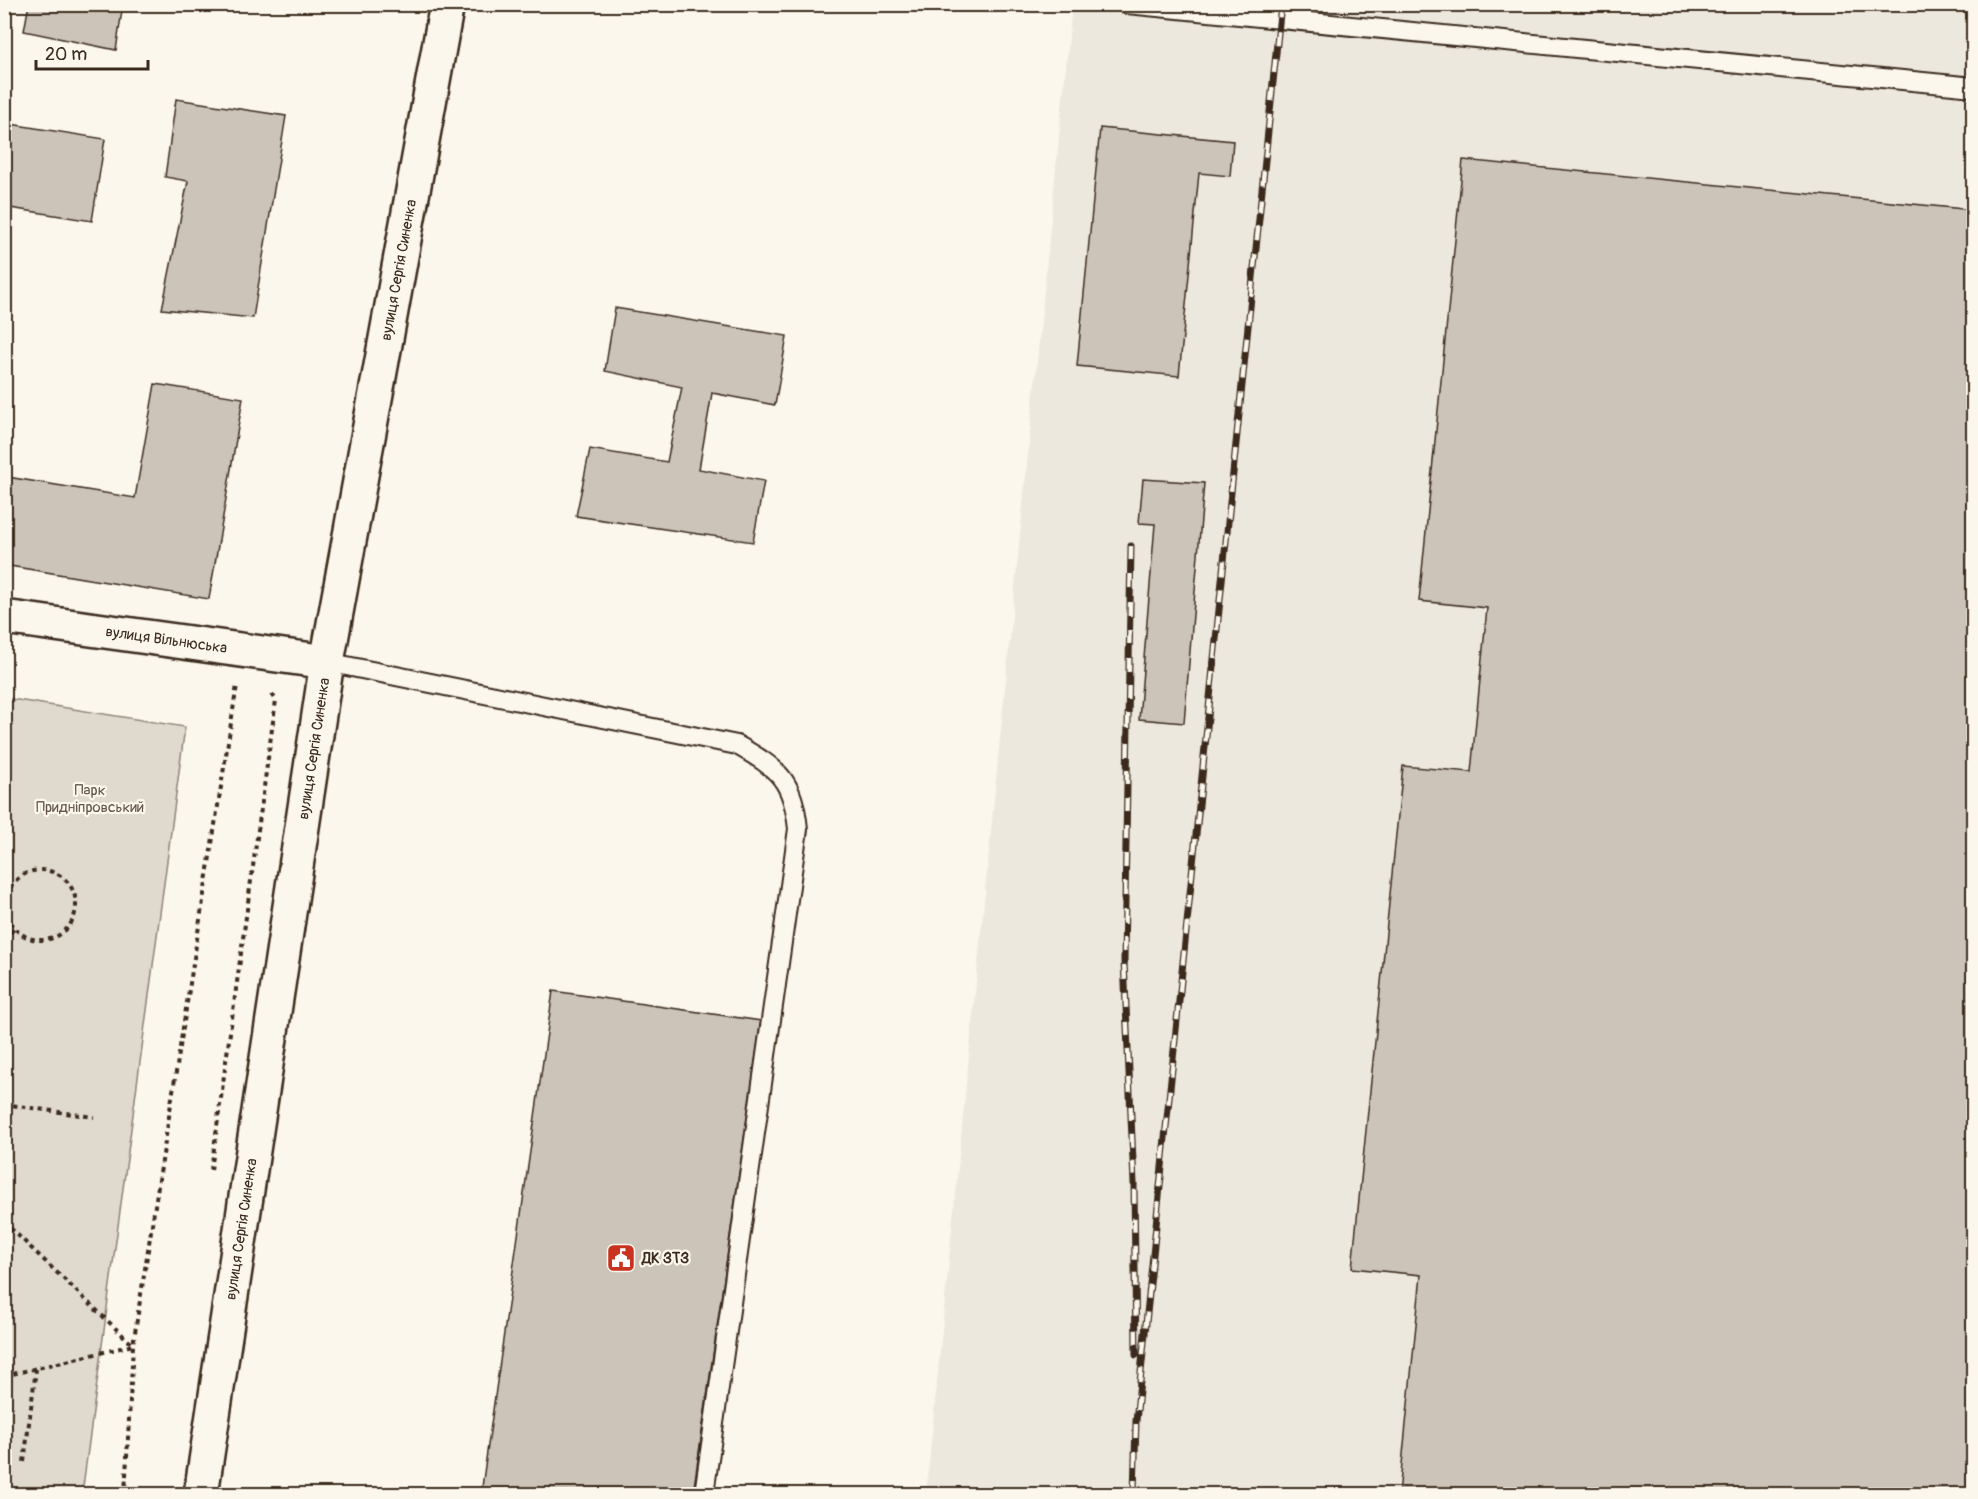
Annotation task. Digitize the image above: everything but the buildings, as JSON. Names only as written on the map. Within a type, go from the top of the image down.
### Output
[{"type":"street","name":"вулиця Сергія Синенка","points":[[201,1494],[327,662],[447,4]]},
{"type":"street","name":"вулиця Вільнюська","points":[[4,617],[242,652],[327,662]]},
{"type":"lane","points":[[1127,4],[1974,87]]},
{"type":"lane","points":[[327,662],[737,745],[764,760],[780,776],[795,801],[798,829],[704,1494]]},
{"type":"path","points":[[210,1174],[276,699],[242,652]]},
{"type":"path","points":[[125,1494],[132,1345],[242,652]]},
{"type":"path","points":[[37,870],[52,871],[65,879],[74,892],[77,902],[73,921],[65,932],[55,939],[42,941],[27,938],[15,929],[7,916],[6,901],[11,886],[22,875],[37,870]]},
{"type":"path","points":[[4,939],[15,929]]},
{"type":"path","points":[[4,1104],[94,1117]]},
{"type":"path","points":[[4,1222],[132,1345]]},
{"type":"path","points":[[4,1376],[132,1345]]},
{"type":"path","points":[[24,1462],[36,1369]]},
{"type":"shaded area","points":[[1072,5],[1973,5],[1973,1494],[926,1494]]},
{"type":"green space","name":"Парк Придніпровський","points":[[5,698],[185,727],[82,1494],[5,1494]]},
{"type":"railway","points":[[1134,1494],[1136,1421],[1281,4]]},
{"type":"railway","points":[[1131,546],[1124,961],[1134,1183],[1136,1355]]},
{"type":"place","name":"ДК ЗТЗ","points":[[621,1258]]}]
